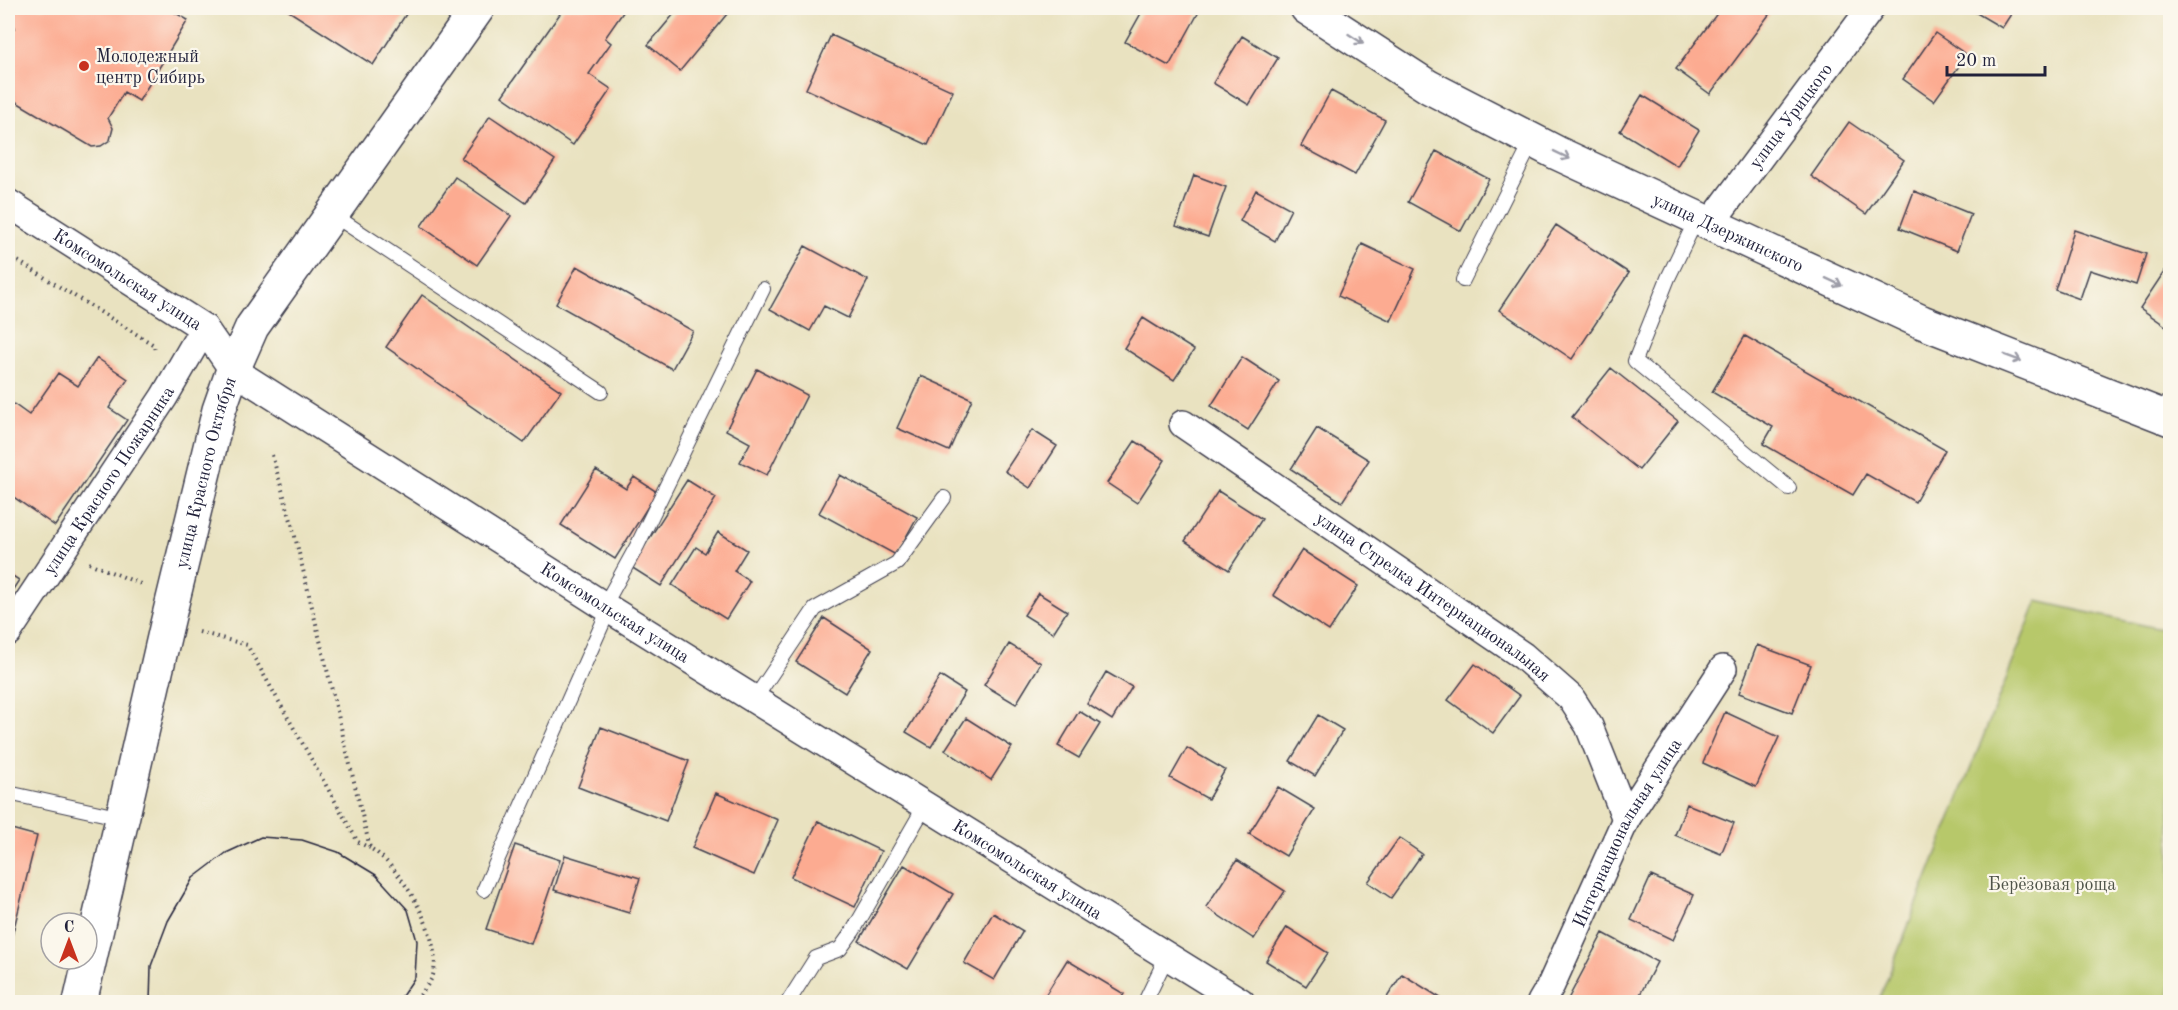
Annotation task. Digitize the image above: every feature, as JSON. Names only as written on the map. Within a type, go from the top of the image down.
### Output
[{"type":"main road","name":"улица Красного Октября","points":[[80,1002],[214,432],[233,370],[252,327],[478,8]]},
{"type":"main road","name":"улица Дзержинского","points":[[1307,8],[1429,87],[1533,140],[1703,221],[1922,322],[2170,419]]},
{"type":"street","name":"улица Урицкого","points":[[1703,221],[1871,8]]},
{"type":"street","name":"Комсомольская улица","points":[[8,203],[204,328],[233,370],[607,608],[1241,1002]]},
{"type":"street","name":"улица Красного Пожарника","points":[[8,632],[164,397],[204,328]]},
{"type":"street","name":"улица Стрелка Интернациональная","points":[[1183,424],[1522,656],[1554,683],[1570,698],[1589,726],[1626,819]]},
{"type":"street","name":"Интернациональная улица","points":[[1541,1002],[1551,985],[1626,819],[1723,669]]},
{"type":"lane","points":[[1463,280],[1533,140]]},
{"type":"lane","points":[[332,214],[601,392]]},
{"type":"lane","points":[[1703,221],[1668,278],[1635,361],[1789,488]]},
{"type":"lane","points":[[484,890],[607,608],[764,289]]},
{"type":"lane","points":[[754,700],[815,609],[897,563],[944,498]]},
{"type":"lane","points":[[8,793],[122,818]]},
{"type":"lane","points":[[788,1002],[816,958],[840,949],[853,931],[925,806]]},
{"type":"lane","points":[[1145,1002],[1167,956]]},
{"type":"path","points":[[272,455],[292,524],[370,848],[406,882],[434,941],[433,975],[415,1002]]},
{"type":"path","points":[[61,552],[144,585]]},
{"type":"green space","name":"Берёзовая роща","points":[[2037,601],[2170,631],[2170,1002],[1878,1002]]},
{"type":"building","name":"Молодежный центр Сибирь","points":[[8,8],[167,8],[188,20],[139,101],[124,92],[108,118],[113,128],[110,140],[101,146],[92,147],[8,97],[8,40],[15,27],[8,22]]},
{"type":"building","points":[[284,8],[410,8],[373,65]]},
{"type":"building","points":[[564,8],[626,8],[605,38],[611,43],[589,74],[611,89],[573,145],[502,96]]},
{"type":"building","points":[[679,8],[732,8],[680,71],[648,45]]},
{"type":"building","points":[[1144,8],[1200,10],[1169,66],[1125,42]]},
{"type":"building","points":[[1721,8],[1774,8],[1710,94],[1676,69]]},
{"type":"building","points":[[1968,8],[2015,8],[2002,28]]},
{"type":"building","points":[[1935,33],[1967,55],[1934,101],[1903,79]]},
{"type":"building","points":[[831,35],[953,91],[928,145],[806,89]]},
{"type":"building","points":[[1242,36],[1278,58],[1249,105],[1213,83]]},
{"type":"building","points":[[1331,91],[1385,120],[1355,175],[1301,146]]},
{"type":"building","points":[[1642,95],[1699,130],[1677,166],[1620,131]]},
{"type":"building","points":[[490,116],[555,160],[526,203],[461,158]]},
{"type":"building","points":[[1849,122],[1904,160],[1866,214],[1811,176]]},
{"type":"building","points":[[1436,151],[1489,179],[1461,231],[1408,202]]},
{"type":"building","points":[[1194,175],[1226,187],[1208,237],[1176,226]]},
{"type":"building","points":[[455,177],[511,216],[477,265],[421,226]]},
{"type":"building","points":[[1256,190],[1291,209],[1275,241],[1240,221]]},
{"type":"building","points":[[1914,191],[1971,214],[1957,251],[1900,228]]},
{"type":"building","points":[[1556,225],[1629,273],[1572,359],[1499,310]]},
{"type":"building","points":[[2074,230],[2146,254],[2136,285],[2090,270],[2080,299],[2055,290]]},
{"type":"building","points":[[1362,244],[1415,269],[1391,321],[1338,296]]},
{"type":"building","points":[[805,246],[868,280],[848,318],[824,306],[810,331],[770,309]]},
{"type":"building","points":[[2170,263],[2170,329],[2140,308]]},
{"type":"building","points":[[577,266],[693,331],[672,369],[556,304]]},
{"type":"building","points":[[422,295],[561,391],[524,443],[386,347]]},
{"type":"building","points":[[1143,318],[1194,350],[1174,380],[1124,348]]},
{"type":"building","points":[[1745,336],[1945,450],[1915,502],[1866,474],[1853,495],[1763,444],[1773,427],[1712,392]]},
{"type":"building","points":[[1242,357],[1279,381],[1248,430],[1211,406]]},
{"type":"building","points":[[97,358],[128,379],[109,408],[127,420],[55,526],[8,493],[8,400],[29,415],[58,373],[78,386]]},
{"type":"building","points":[[1611,368],[1678,421],[1639,470],[1572,417]]},
{"type":"building","points":[[757,369],[807,395],[767,475],[740,462],[750,443],[726,430]]},
{"type":"building","points":[[921,376],[972,399],[949,451],[897,428]]},
{"type":"building","points":[[1317,428],[1369,460],[1342,502],[1291,469]]},
{"type":"building","points":[[1032,430],[1057,446],[1030,488],[1005,471]]},
{"type":"building","points":[[1135,441],[1165,460],[1137,503],[1107,483]]},
{"type":"building","points":[[596,470],[626,489],[634,477],[657,492],[615,559],[561,525]]},
{"type":"building","points":[[840,475],[917,517],[896,555],[819,513]]},
{"type":"building","points":[[687,480],[716,498],[661,586],[631,567]]},
{"type":"building","points":[[1218,491],[1262,519],[1229,570],[1185,541]]},
{"type":"building","points":[[718,532],[747,550],[734,571],[750,581],[726,619],[672,585],[696,547],[705,553]]},
{"type":"building","points":[[1302,550],[1358,586],[1329,631],[1273,595]]},
{"type":"building","points":[[8,573],[19,580],[8,597]]},
{"type":"building","points":[[1038,593],[1067,611],[1053,633],[1024,615]]},
{"type":"building","points":[[824,618],[872,649],[845,693],[796,662]]},
{"type":"building","points":[[1009,644],[1041,663],[1016,704],[984,685]]},
{"type":"building","points":[[1757,645],[1811,665],[1792,713],[1739,693]]},
{"type":"building","points":[[1475,664],[1520,696],[1493,733],[1448,700]]},
{"type":"building","points":[[1106,672],[1132,687],[1112,720],[1087,704]]},
{"type":"building","points":[[940,676],[965,692],[931,747],[906,732]]},
{"type":"building","points":[[1079,711],[1100,724],[1079,758],[1058,746]]},
{"type":"building","points":[[1725,712],[1779,737],[1756,787],[1703,763]]},
{"type":"building","points":[[1318,715],[1343,730],[1315,776],[1290,761]]},
{"type":"building","points":[[966,718],[1012,747],[991,780],[945,750]]},
{"type":"building","points":[[601,727],[689,761],[666,821],[578,787]]},
{"type":"building","points":[[1187,748],[1225,770],[1208,799],[1170,778]]},
{"type":"building","points":[[1278,787],[1315,809],[1286,856],[1249,834]]},
{"type":"building","points":[[716,793],[778,820],[754,875],[692,848]]},
{"type":"building","points":[[1687,804],[1734,823],[1721,854],[1675,835]]},
{"type":"building","points":[[818,821],[881,851],[855,907],[791,877]]},
{"type":"building","points":[[8,828],[37,836],[8,952]]},
{"type":"building","points":[[1399,838],[1422,854],[1391,898],[1368,882]]},
{"type":"building","points":[[515,845],[560,860],[531,944],[486,929]]},
{"type":"building","points":[[565,855],[640,878],[629,913],[554,890]]},
{"type":"building","points":[[1237,860],[1285,891],[1254,939],[1206,907]]},
{"type":"building","points":[[904,865],[953,894],[908,969],[859,941]]},
{"type":"building","points":[[1651,876],[1694,895],[1673,940],[1631,920]]},
{"type":"building","points":[[993,913],[1023,931],[994,980],[964,963]]},
{"type":"building","points":[[1287,927],[1328,953],[1306,986],[1266,961]]},
{"type":"building","points":[[1603,933],[1657,962],[1636,1002],[1567,1001]]},
{"type":"building","points":[[1067,960],[1124,994],[1119,1002],[1041,1002]]},
{"type":"building","points":[[1402,974],[1447,1002],[1384,1002]]},
{"type":"tram line","points":[[150,1002],[151,966],[168,921],[193,878],[226,853],[261,837],[302,840],[338,852],[376,875],[408,910],[417,941],[415,977],[398,1002]]},
{"type":"place","name":"Молодежный центр Сибирь","points":[[84,66]]}]
